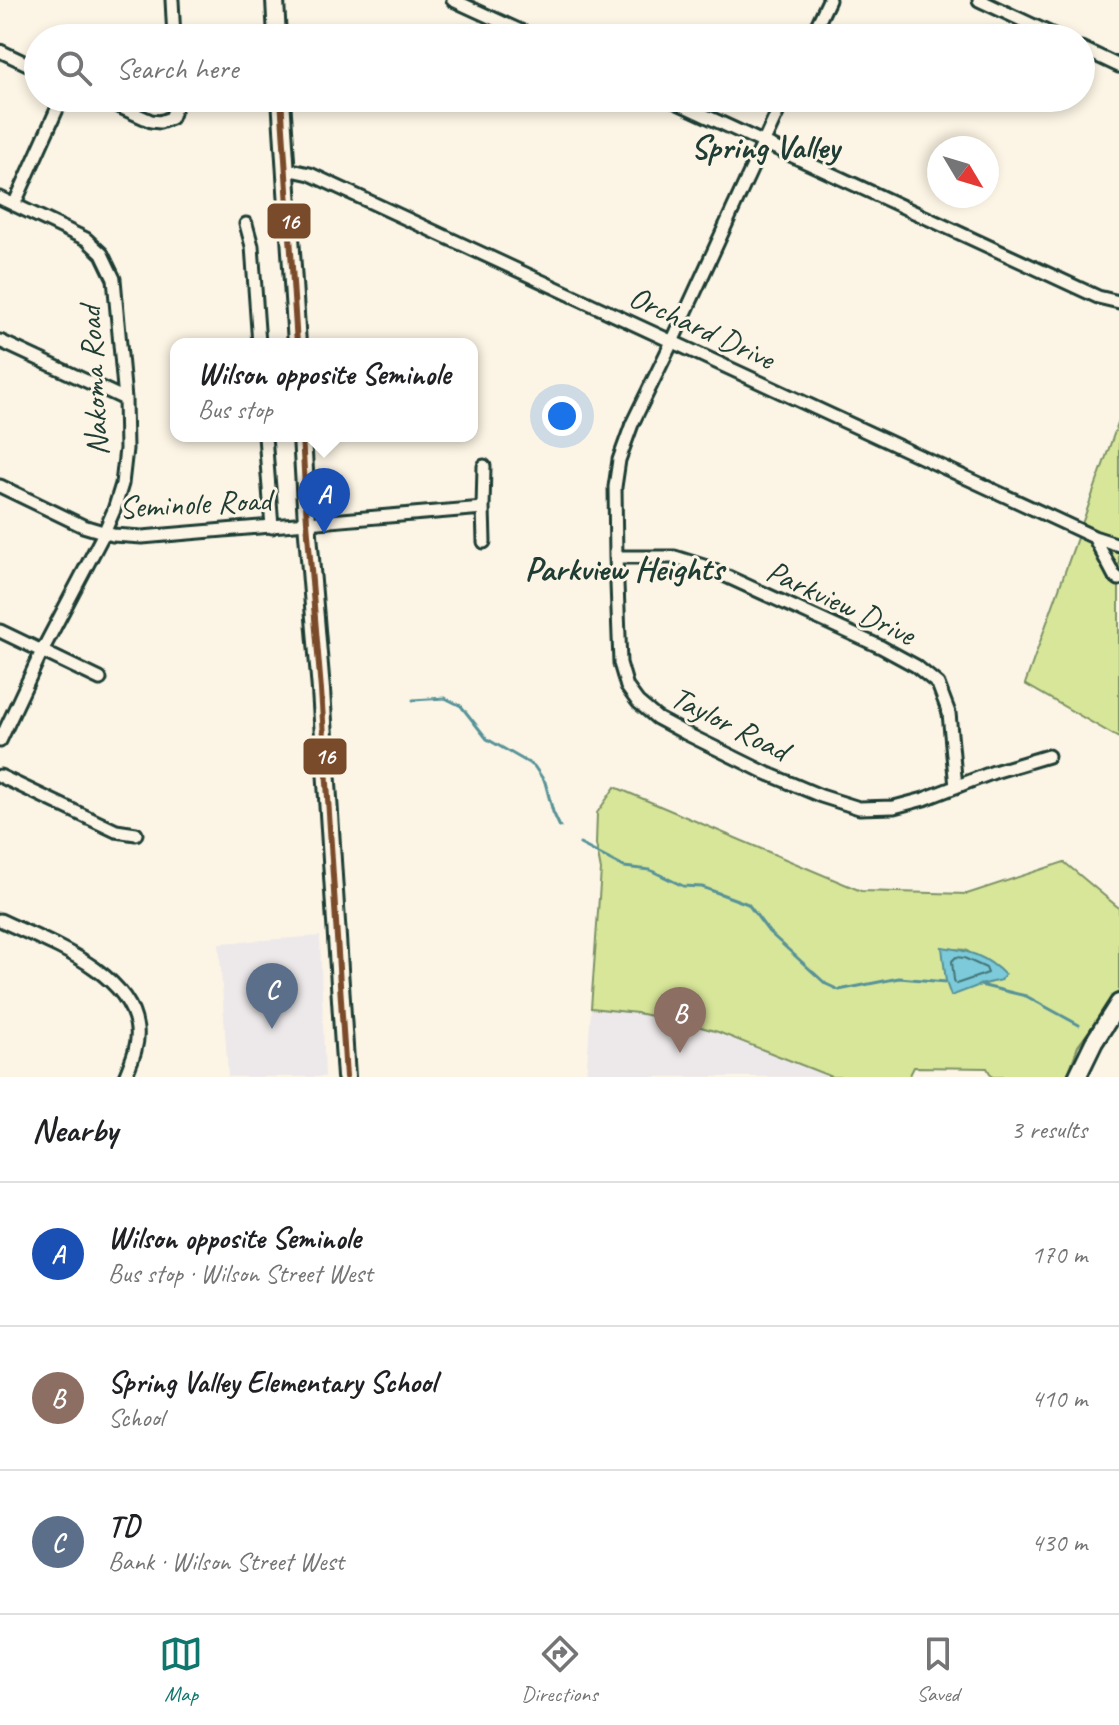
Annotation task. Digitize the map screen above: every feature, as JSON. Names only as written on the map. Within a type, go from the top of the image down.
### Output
[{"type":"main road","points":[[275,0],[276,24]]},
{"type":"main road","points":[[282,112],[297,338]]},
{"type":"main road","points":[[302,442],[346,1077]]},
{"type":"main road","points":[[1077,1077],[1094,1042],[1119,1003]]},
{"type":"street","points":[[172,0],[173,24]]},
{"type":"street","points":[[453,0],[505,24]]},
{"type":"street","points":[[818,24],[829,0]]},
{"type":"street","points":[[979,0],[1030,24]]},
{"type":"street","points":[[0,51],[24,62]]},
{"type":"street","points":[[1095,55],[1119,66]]},
{"type":"street","points":[[14,205],[56,112]]},
{"type":"street","points":[[131,112],[160,122],[171,118],[173,112]]},
{"type":"street","points":[[698,112],[1098,297],[1119,302]]},
{"type":"street","name":"Taylor Road","points":[[778,112],[632,424],[619,460],[615,487],[616,557],[620,663],[627,687],[638,702],[657,718],[766,773],[859,808],[894,807],[924,799],[994,772],[1048,756]]},
{"type":"street","name":"Orchard Drive","points":[[287,169],[310,174],[1094,537],[1119,545]]},
{"type":"street","name":"Nakoma Road","points":[[0,198],[86,239],[102,254],[114,279],[125,399],[126,449],[122,484],[114,510],[0,741]]},
{"type":"street","points":[[246,224],[252,246],[259,338]]},
{"type":"street","points":[[0,341],[125,399]]},
{"type":"street","points":[[265,442],[272,527]]},
{"type":"street","points":[[484,466],[484,542]]},
{"type":"street","name":"Seminole Road","points":[[0,486],[83,526],[104,533],[142,537],[483,508]]},
{"type":"street","points":[[1094,537],[1119,579]]},
{"type":"street","name":"Parkview Drive","points":[[616,557],[675,557],[704,566],[916,666],[938,684],[949,713],[956,787]]},
{"type":"street","points":[[0,631],[100,679]]},
{"type":"street","points":[[0,776],[116,831],[136,834]]},
{"type":"street","points":[[0,920],[72,955],[96,969],[117,987],[131,1008],[137,1029],[135,1052],[125,1077]]},
{"type":"shaded area","points":[[320,936],[325,1077],[228,1077],[219,943]]},
{"type":"shaded area","points":[[591,1008],[637,1013],[694,1025],[826,1075],[586,1077]]},
{"type":"green space","points":[[1119,420],[1119,738],[1025,684]]},
{"type":"green space","points":[[615,787],[861,891],[967,894],[1064,862],[1119,908],[1119,991],[1078,1046],[1067,1077],[992,1077],[987,1068],[914,1067],[909,1077],[832,1077],[694,1025],[637,1013],[591,1008],[601,870],[596,844],[597,813]],"holes":[[[942,948],[966,950],[1001,980],[980,985]]]},
{"type":"water","points":[[942,947],[976,955],[1005,975],[1001,980],[951,996]]},
{"type":"waterway","points":[[413,700],[445,698],[461,706],[487,739],[534,766],[545,782],[560,827]]},
{"type":"waterway","points":[[580,844],[624,867],[650,870],[683,886],[702,887],[748,904],[769,932],[826,984],[839,990],[899,978],[946,982]]},
{"type":"waterway","points":[[980,985],[1026,996],[1079,1025]]},
{"type":"transit line","name":"16","points":[[282,112],[297,338]]},
{"type":"transit line","name":"16","points":[[302,442],[346,1077]]},
{"type":"place","name":"Wilson opposite Seminole","points":[[324,534]]},
{"type":"place","name":"TD","points":[[272,1029]]},
{"type":"place","name":"Spring Valley Elementary School","points":[[680,1053]]},
{"type":"district","name":"Spring Valley","points":[[765,146]]},
{"type":"district","name":"Parkview Heights","points":[[624,568]]}]
